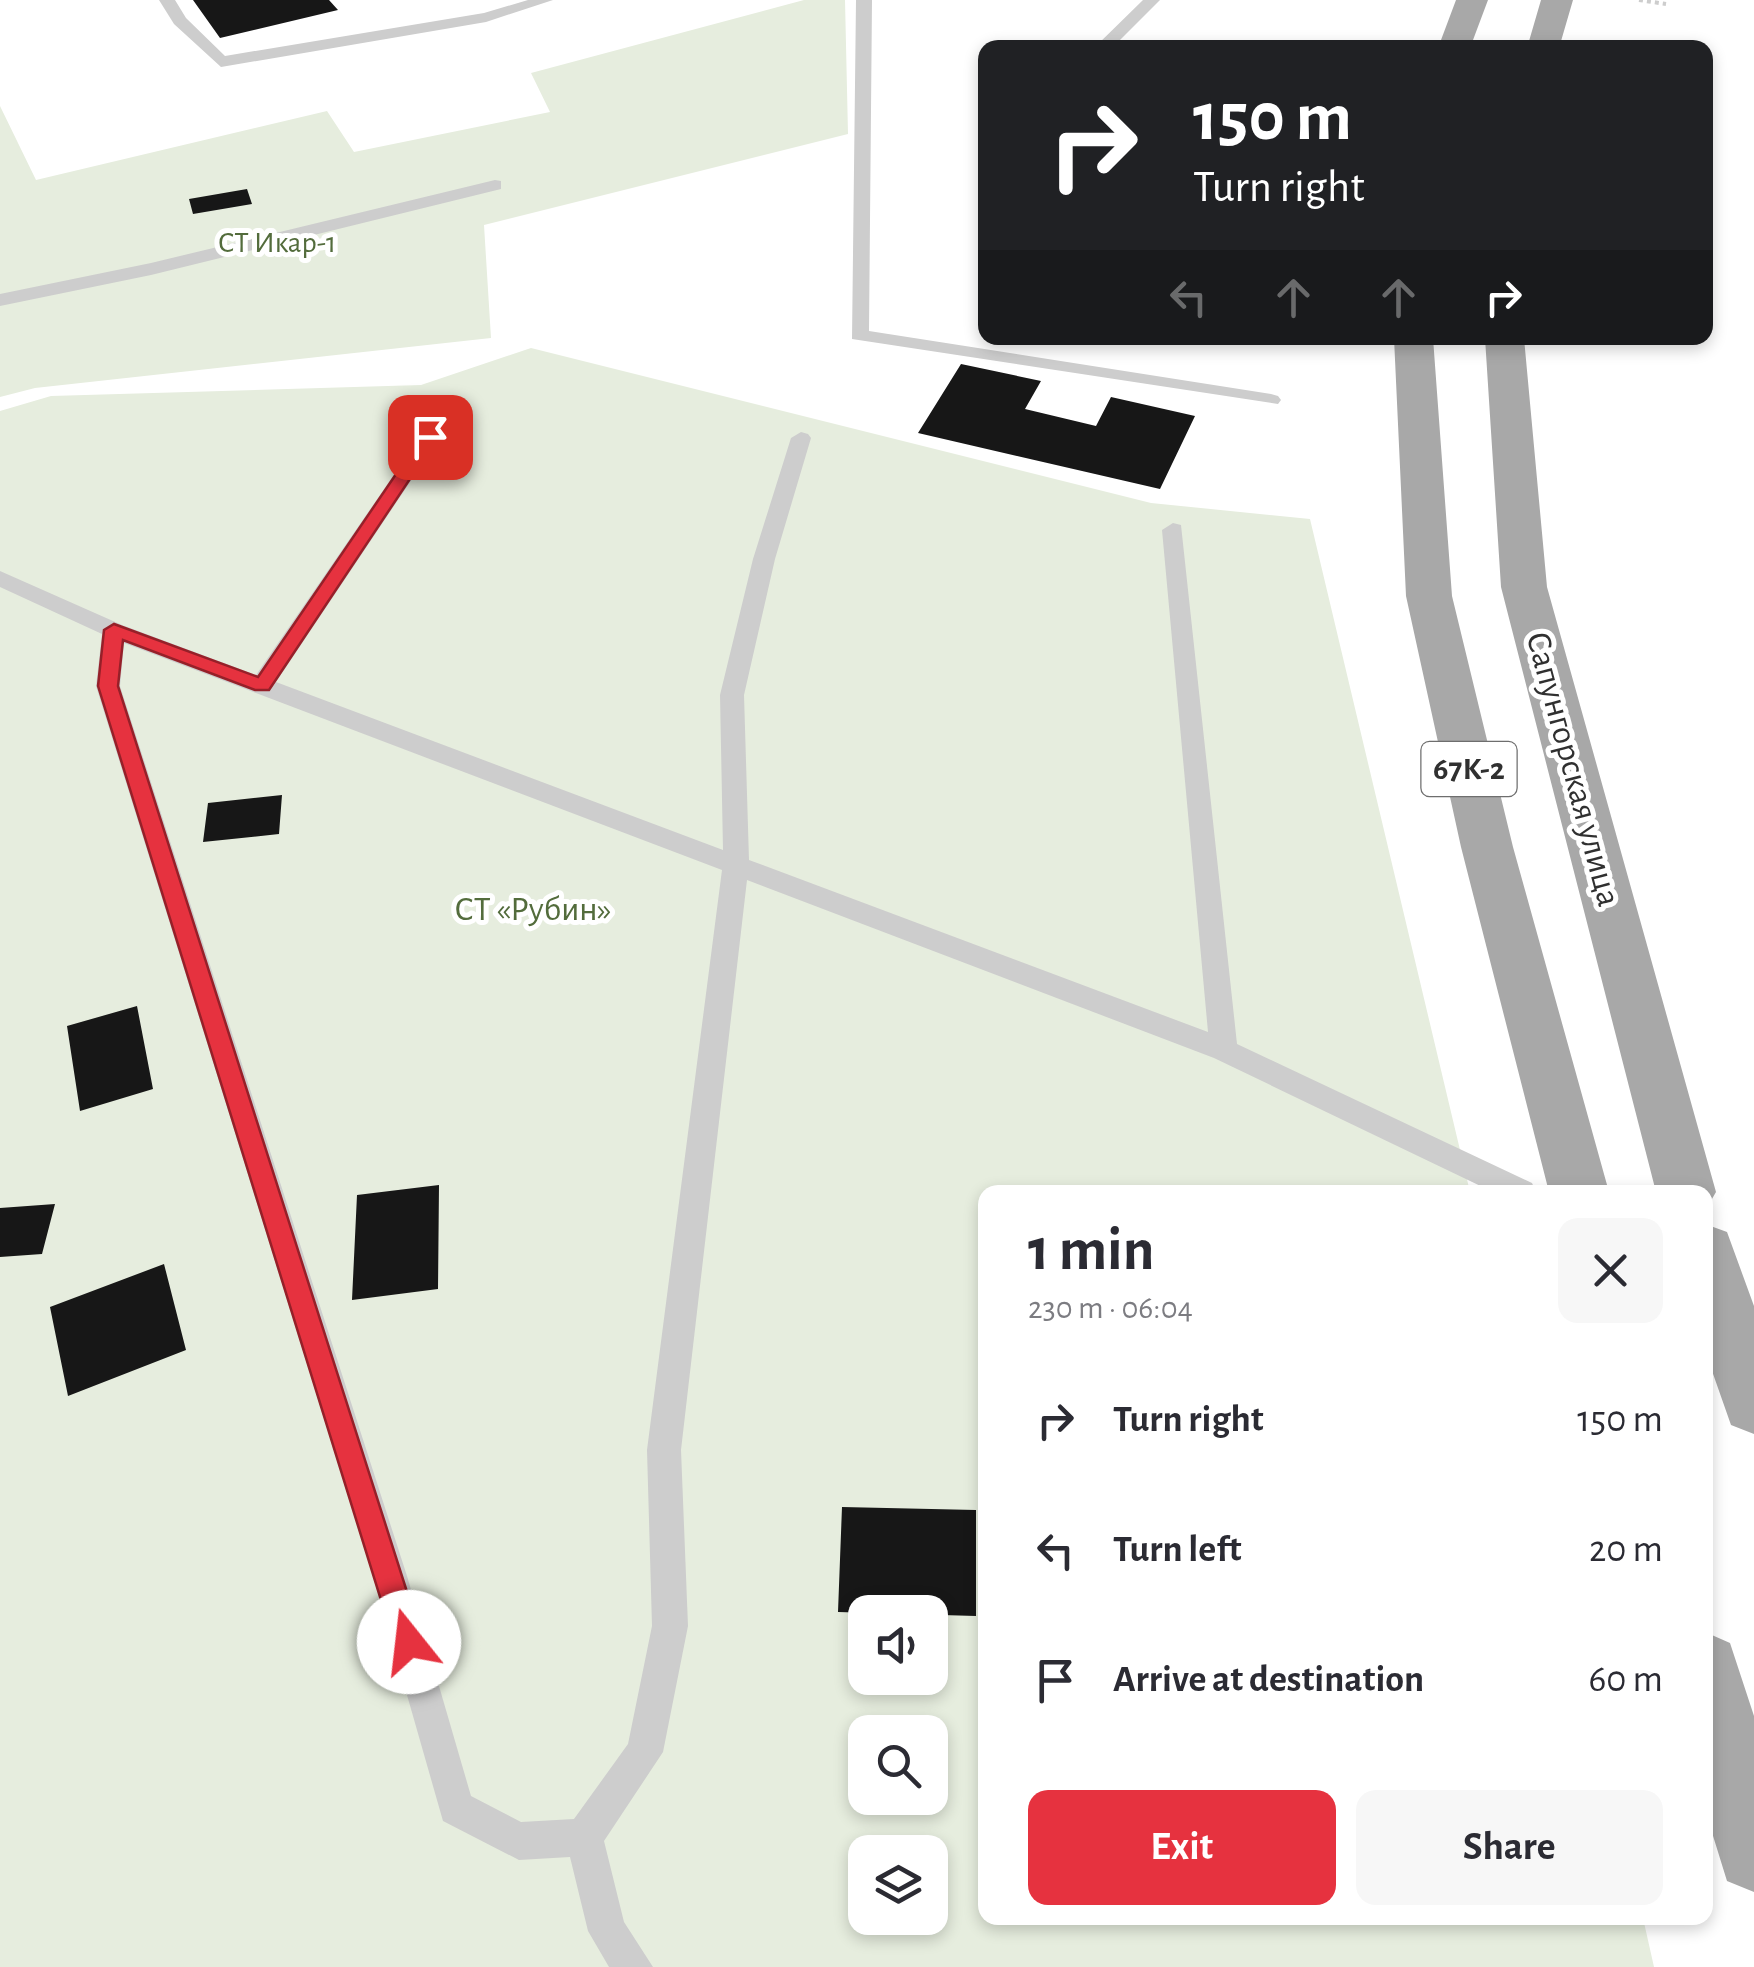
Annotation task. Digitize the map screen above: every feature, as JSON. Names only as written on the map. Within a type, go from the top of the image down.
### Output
[{"type":"main road","points":[[1457,40],[1472,0]]},
{"type":"main road","points":[[1545,40],[1557,0]]},
{"type":"main road","name":"67К-2","points":[[1413,345],[1429,596],[1488,848],[1577,1185]]},
{"type":"main road","name":"Сапунгорская улица","points":[[1505,345],[1524,587],[1684,1185]]},
{"type":"main road","points":[[1713,1276],[1754,1404]]},
{"type":"main road","points":[[1713,1698],[1754,1854]]},
{"type":"lane","points":[[166,0],[180,21],[222,62],[486,17],[545,0]]},
{"type":"lane","points":[[864,0],[859,335],[1271,400]]},
{"type":"lane","points":[[1110,40],[1152,0]]},
{"type":"lane","points":[[0,300],[150,269],[494,185]]},
{"type":"lane","points":[[262,686],[451,406]]},
{"type":"lane","points":[[633,1967],[607,1931],[584,1837],[645,1752],[670,1626],[664,1450],[736,863],[732,695],[764,559],[802,438]]},
{"type":"lane","points":[[1173,530],[1224,1050]]},
{"type":"lane","points":[[0,578],[114,630],[1224,1050],[1507,1185]]},
{"type":"lane","points":[[114,630],[108,686],[390,1576],[456,1808],[519,1841],[584,1837]]},
{"type":"path","points":[[1639,0],[1666,4]]},
{"type":"green space","name":"СТ Икар-1","points":[[804,0],[845,0],[848,134],[484,225],[491,338],[35,388],[0,397],[0,106],[36,180],[327,111],[354,152],[550,112],[531,73]]},
{"type":"green space","name":"СТ «Рубин»","points":[[531,348],[1151,503],[1310,519],[1468,1185],[978,1185],[978,1925],[1645,1925],[1654,1967],[0,1967],[0,411],[51,396],[421,385]]},
{"type":"building","points":[[193,0],[329,0],[338,10],[220,38]]},
{"type":"building","points":[[247,189],[252,204],[193,214],[189,199]]},
{"type":"building","points":[[961,364],[1041,381],[1025,409],[1096,426],[1111,397],[1195,416],[1160,489],[918,433]]},
{"type":"building","points":[[282,795],[279,834],[203,842],[208,803]]},
{"type":"building","points":[[137,1006],[153,1089],[80,1111],[67,1026]]},
{"type":"building","points":[[439,1185],[438,1289],[352,1300],[357,1195]]},
{"type":"building","points":[[55,1204],[42,1254],[0,1257],[0,1208]]},
{"type":"building","points":[[164,1264],[186,1350],[68,1396],[50,1307]]},
{"type":"building","points":[[842,1507],[976,1510],[976,1616],[948,1615],[948,1595],[848,1595],[848,1612],[838,1612]]},
{"type":"route","points":[[409,1642],[108,686],[114,630],[262,686],[430,437]]}]
